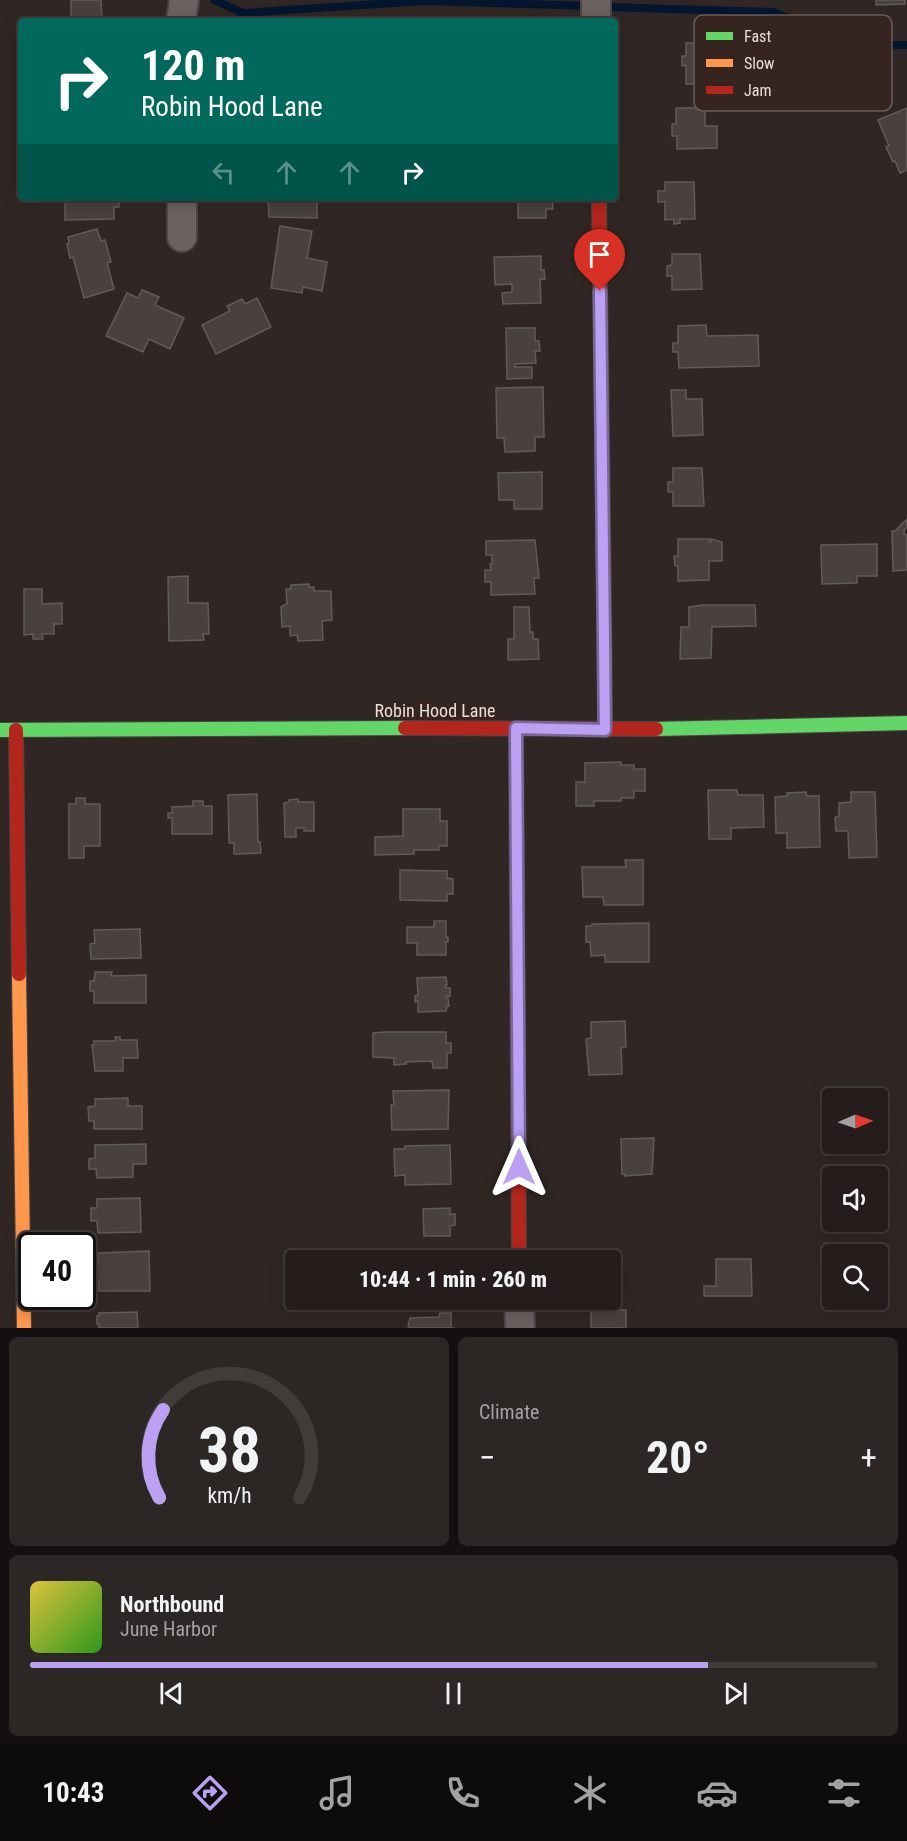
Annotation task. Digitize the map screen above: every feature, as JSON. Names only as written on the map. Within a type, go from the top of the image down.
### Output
[{"type":"street","points":[[181,18],[184,0]]},
{"type":"street","points":[[596,0],[596,18]]},
{"type":"street","points":[[182,201],[182,237]]},
{"type":"street","points":[[599,201],[605,730]]},
{"type":"street","name":"Robin Hood Lane","points":[[0,730],[516,728],[605,730],[907,723]]},
{"type":"street","points":[[516,728],[519,1250]]},
{"type":"street","points":[[16,730],[24,1328]]},
{"type":"street","points":[[519,1310],[520,1328]]},
{"type":"building","points":[[71,0],[101,0],[102,17],[71,18]]},
{"type":"building","points":[[876,0],[905,0],[905,4],[876,5]]},
{"type":"building","points":[[686,43],[694,43],[694,84],[686,84],[686,65],[682,66],[682,56],[686,56]]},
{"type":"building","points":[[676,108],[694,108],[694,111],[705,111],[705,126],[717,126],[717,148],[677,149],[677,136],[672,136],[672,124],[676,124]]},
{"type":"building","points":[[907,108],[907,170],[900,173],[886,147],[889,146],[878,120]]},
{"type":"building","points":[[665,182],[694,182],[695,219],[680,219],[680,223],[674,224],[674,219],[665,220],[665,202],[658,202],[658,191],[665,191]]},
{"type":"building","points":[[65,201],[119,201],[119,207],[114,207],[114,219],[65,220]]},
{"type":"building","points":[[268,201],[317,201],[317,218],[269,217]]},
{"type":"building","points":[[518,201],[552,201],[553,209],[546,209],[546,218],[518,218]]},
{"type":"building","points":[[280,226],[312,231],[307,258],[327,262],[322,291],[303,287],[302,293],[271,288]]},
{"type":"building","points":[[97,229],[101,241],[105,240],[111,262],[107,263],[114,289],[84,298],[73,257],[70,258],[68,237]]},
{"type":"building","points":[[672,254],[700,254],[702,289],[672,290],[672,276],[667,276],[667,266],[672,265]]},
{"type":"building","points":[[541,256],[541,270],[544,270],[545,279],[540,279],[541,303],[503,304],[502,293],[512,292],[512,284],[495,285],[494,257]]},
{"type":"building","points":[[142,290],[159,297],[155,305],[184,318],[170,349],[149,339],[143,352],[106,336],[127,293],[138,298]]},
{"type":"building","points":[[257,298],[271,327],[216,354],[202,325],[230,311],[227,306],[242,299],[245,304]]},
{"type":"building","points":[[706,325],[707,336],[758,335],[759,366],[679,368],[678,352],[673,352],[673,343],[678,343],[678,326]]},
{"type":"building","points":[[506,328],[535,328],[535,341],[539,341],[540,351],[535,351],[536,363],[515,364],[515,367],[532,367],[532,378],[507,379]]},
{"type":"building","points":[[543,387],[544,437],[535,437],[535,451],[505,452],[504,438],[497,438],[496,388]]},
{"type":"building","points":[[671,390],[686,390],[686,399],[702,399],[703,435],[673,436]]},
{"type":"building","points":[[673,468],[702,468],[704,506],[673,506],[673,492],[668,492],[668,482],[673,482]]},
{"type":"building","points":[[542,472],[542,509],[514,509],[514,500],[499,500],[498,473]]},
{"type":"building","points":[[907,519],[904,534],[907,535],[907,570],[893,571],[892,531],[895,531]]},
{"type":"building","points":[[678,539],[709,539],[711,542],[711,539],[722,542],[722,561],[709,561],[709,580],[678,581],[678,566],[675,566],[674,556],[678,556]]},
{"type":"building","points":[[535,540],[539,578],[534,578],[535,594],[491,595],[491,582],[485,582],[485,570],[491,570],[490,564],[492,564],[492,555],[486,555],[486,541]]},
{"type":"building","points":[[877,544],[877,576],[857,576],[857,583],[822,584],[821,545]]},
{"type":"building","points":[[188,576],[188,603],[208,603],[209,634],[203,634],[204,640],[169,641],[168,577]]},
{"type":"building","points":[[309,584],[309,587],[314,587],[314,591],[331,591],[332,620],[322,621],[323,640],[298,641],[297,635],[290,636],[290,626],[282,627],[281,607],[287,604],[286,589],[291,589],[291,585]]},
{"type":"building","points":[[24,589],[42,589],[42,604],[62,603],[62,624],[54,624],[54,634],[42,634],[43,639],[33,639],[33,634],[24,635]]},
{"type":"building","points":[[755,605],[756,626],[712,627],[711,658],[680,659],[681,627],[689,627],[689,607]]},
{"type":"building","points":[[514,607],[529,607],[530,632],[533,632],[533,639],[538,639],[539,659],[508,660],[508,639],[514,639]]},
{"type":"building","points":[[621,762],[621,765],[634,765],[634,769],[645,769],[645,791],[634,791],[634,798],[621,798],[621,801],[594,801],[594,806],[576,806],[576,782],[585,782],[585,763]]},
{"type":"building","points":[[708,790],[737,790],[738,795],[763,795],[764,827],[731,828],[731,839],[709,839]]},
{"type":"building","points":[[806,792],[807,796],[819,796],[820,847],[787,848],[787,833],[776,833],[775,797],[787,796],[787,793]]},
{"type":"building","points":[[851,792],[875,792],[877,857],[849,858],[848,831],[836,831],[835,817],[839,816],[839,803],[851,802]]},
{"type":"building","points":[[257,794],[258,842],[260,842],[261,853],[234,854],[234,843],[229,843],[228,795]]},
{"type":"building","points":[[76,798],[85,798],[85,804],[100,804],[100,846],[84,846],[84,858],[69,858],[69,804],[76,804]]},
{"type":"building","points":[[298,799],[298,802],[314,802],[314,831],[296,828],[296,837],[285,837],[284,803]]},
{"type":"building","points":[[193,801],[203,801],[203,806],[212,806],[212,834],[172,834],[172,818],[168,818],[168,813],[172,813],[172,807],[193,806]]},
{"type":"building","points":[[403,809],[440,809],[440,821],[447,821],[447,846],[439,846],[439,850],[414,850],[414,854],[375,855],[375,837],[403,836]]},
{"type":"building","points":[[625,860],[643,860],[643,905],[604,905],[603,897],[583,897],[582,867],[626,867]]},
{"type":"building","points":[[400,870],[447,871],[447,878],[453,879],[453,894],[447,894],[447,901],[400,900]]},
{"type":"building","points":[[434,921],[446,921],[448,942],[446,942],[446,955],[417,955],[417,943],[407,943],[407,927],[434,927]]},
{"type":"building","points":[[649,923],[649,962],[605,962],[605,955],[591,956],[590,942],[586,942],[586,926]]},
{"type":"building","points":[[140,929],[141,958],[91,959],[90,944],[95,943],[94,930]]},
{"type":"building","points":[[95,972],[112,972],[111,976],[146,975],[146,1003],[94,1003],[94,991],[90,991],[90,981],[94,981]]},
{"type":"building","points":[[446,977],[447,985],[445,985],[446,988],[450,988],[450,996],[446,996],[449,1006],[446,1011],[418,1012],[418,1001],[415,1002],[415,996],[418,995],[417,978]]},
{"type":"building","points":[[625,1021],[626,1047],[621,1048],[622,1074],[589,1075],[586,1039],[591,1038],[591,1022]]},
{"type":"building","points":[[446,1032],[446,1043],[451,1043],[451,1053],[447,1053],[447,1068],[433,1068],[432,1061],[394,1065],[394,1058],[373,1057],[373,1033]]},
{"type":"building","points":[[115,1037],[120,1037],[120,1040],[137,1040],[138,1058],[123,1058],[123,1071],[95,1071],[92,1045],[94,1041],[116,1041]]},
{"type":"building","points":[[449,1090],[448,1129],[392,1130],[393,1091]]},
{"type":"building","points":[[128,1098],[128,1106],[142,1106],[142,1129],[94,1129],[94,1121],[89,1121],[88,1107],[95,1106],[95,1099]]},
{"type":"building","points":[[654,1138],[652,1174],[625,1176],[622,1174],[621,1139]]},
{"type":"building","points":[[146,1144],[146,1164],[133,1164],[133,1177],[97,1178],[96,1169],[89,1169],[89,1159],[95,1158],[95,1145]]},
{"type":"building","points":[[450,1145],[451,1184],[405,1185],[405,1175],[395,1176],[394,1149],[405,1149],[405,1146]]},
{"type":"building","points":[[140,1198],[141,1232],[98,1233],[97,1221],[91,1221],[91,1208],[97,1208],[97,1199]]},
{"type":"building","points":[[450,1208],[450,1214],[455,1214],[455,1225],[450,1226],[450,1236],[424,1236],[423,1209]]},
{"type":"building","points":[[149,1251],[150,1291],[99,1291],[99,1282],[96,1282],[98,1253]]},
{"type":"building","points":[[716,1259],[751,1259],[752,1296],[704,1296],[704,1286],[716,1286]]},
{"type":"building","points":[[591,1310],[626,1310],[626,1328],[591,1328]]},
{"type":"building","points":[[137,1312],[138,1328],[99,1328],[97,1324],[99,1313]]},
{"type":"building","points":[[440,1313],[451,1313],[451,1328],[410,1328],[408,1326],[410,1318],[439,1317]]},
{"type":"waterway","points":[[214,0],[243,13],[424,1],[591,6]]},
{"type":"waterway","points":[[603,7],[773,12],[781,15]]},
{"type":"waterway","points":[[892,45],[907,45]]},
{"type":"traffic: fast","points":[[604,603],[605,730]]},
{"type":"traffic: fast","points":[[656,729],[907,723]]},
{"type":"traffic: fast","points":[[0,730],[405,728]]},
{"type":"traffic: slow","points":[[19,974],[24,1328]]},
{"type":"traffic: jam","points":[[599,201],[604,603]]},
{"type":"traffic: jam","points":[[405,728],[656,729]]},
{"type":"traffic: jam","points":[[516,728],[519,1250]]},
{"type":"traffic: jam","points":[[16,730],[19,974]]},
{"type":"route","points":[[519,1167],[516,728],[605,730],[600,291]]}]
